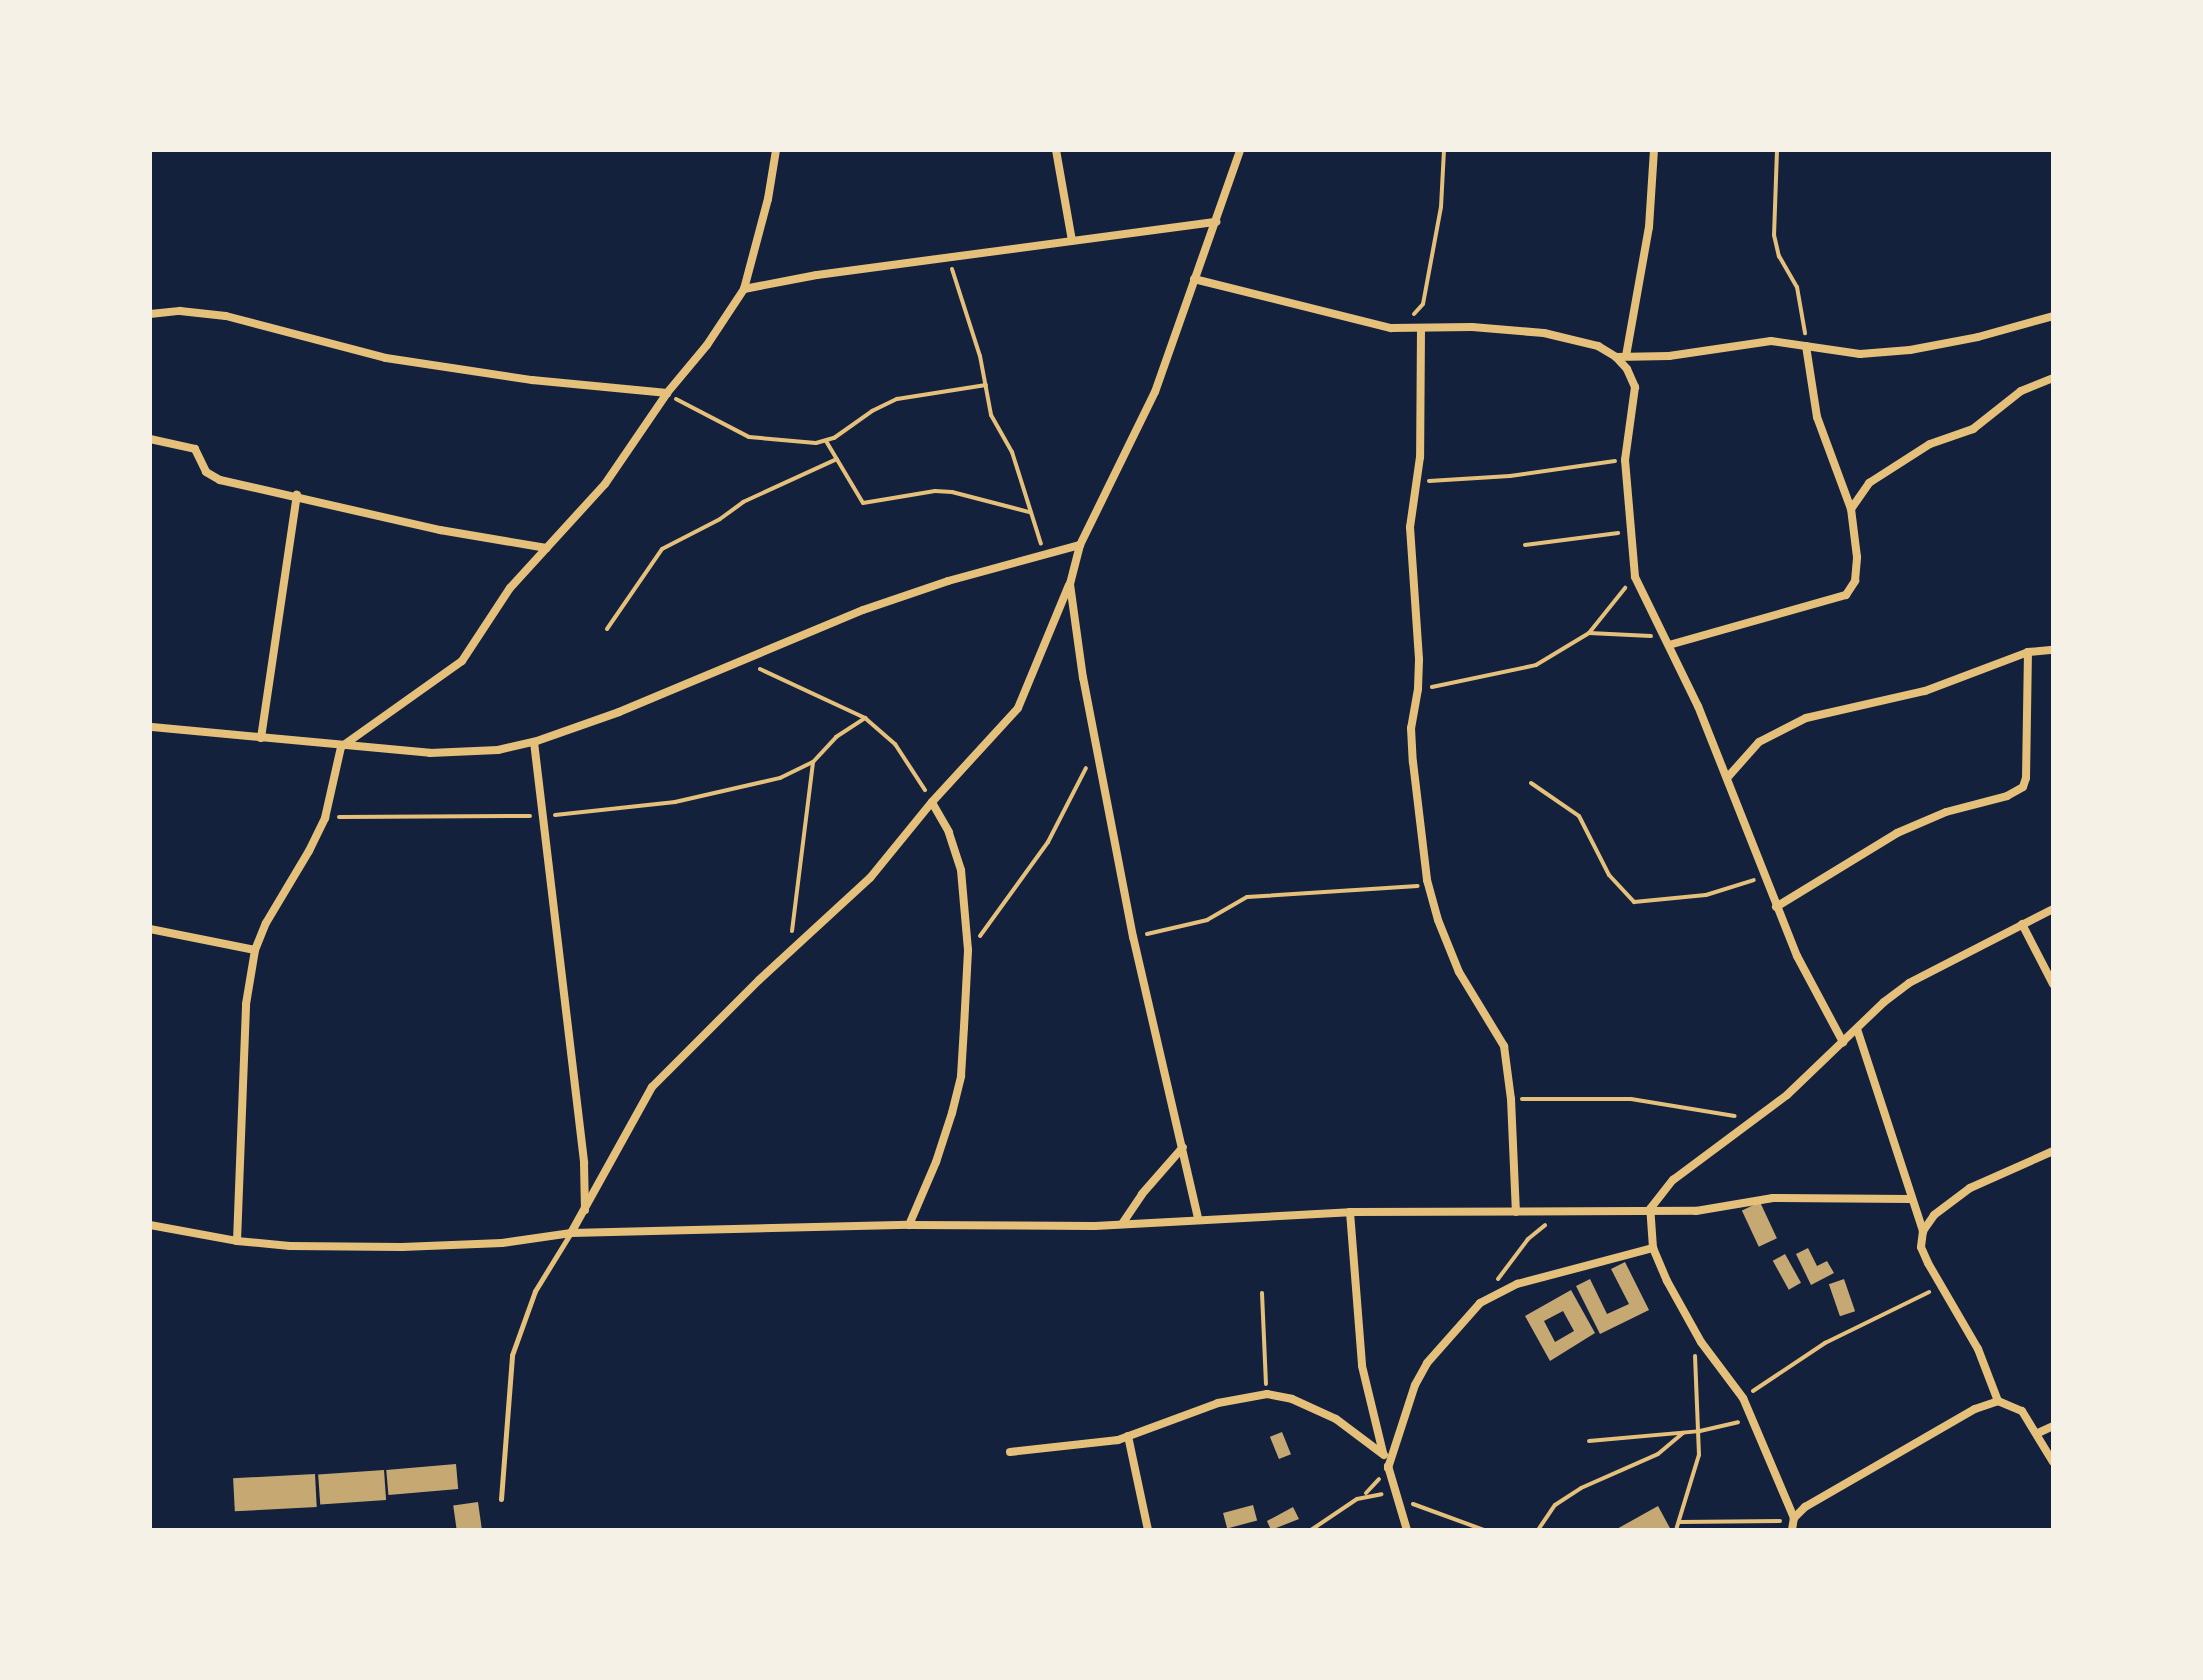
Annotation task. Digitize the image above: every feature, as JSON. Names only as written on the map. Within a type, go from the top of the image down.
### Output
[{"type":"street","points":[[237,1241],[246,1004],[255,950],[266,923],[325,818],[341,747],[462,661],[502,599],[605,484],[667,393],[707,345],[744,289],[768,199],[776,150]]},
{"type":"street","points":[[1056,150],[1072,241]]},
{"type":"street","points":[[571,1233],[652,1087],[870,878],[932,802],[1018,708],[1070,584],[1080,545],[1155,392],[1240,150]]},
{"type":"street","points":[[1654,150],[1649,227],[1621,356],[1635,387],[1625,460],[1635,577],[1667,641],[1727,778],[1797,956],[1843,1042]]},
{"type":"street","points":[[744,289],[948,257],[1216,222]]},
{"type":"street","points":[[1194,279],[1391,328],[1544,333],[1583,341],[1621,356],[1669,356],[1746,342],[1860,354],[1910,350],[1978,337],[2053,316]]},
{"type":"street","points":[[150,314],[180,311],[226,316],[386,358],[532,380],[667,393]]},
{"type":"street","points":[[1421,328],[1423,389],[1410,527],[1418,689],[1411,728],[1428,886],[1459,972],[1504,1046],[1511,1099],[1516,1212]]},
{"type":"street","points":[[1667,641],[1846,595],[1855,581],[1857,557],[1851,509],[1817,417],[1806,346]]},
{"type":"street","points":[[1851,509],[1869,483],[1899,460],[1930,444],[1973,429],[2021,391],[2053,378]]},
{"type":"street","points":[[150,439],[195,449],[209,476],[440,530],[546,548]]},
{"type":"street","points":[[261,738],[297,495]]},
{"type":"street","points":[[152,727],[430,753],[498,750],[534,742],[743,661],[863,610],[948,581],[1080,545]]},
{"type":"street","points":[[1070,584],[1073,623],[1133,937],[1198,1218]]},
{"type":"street","points":[[1727,778],[1759,742],[1806,718],[1925,691],[2028,652],[2053,650]]},
{"type":"street","points":[[1776,907],[1897,833],[1946,812],[2007,796],[2023,787],[2026,778],[2028,652]]},
{"type":"street","points":[[534,742],[584,1163],[585,1211]]},
{"type":"street","points":[[909,1225],[936,1162],[961,1076],[968,950],[961,870],[949,832],[932,802]]},
{"type":"street","points":[[2053,909],[1909,983],[1787,1095],[1693,1162],[1673,1180],[1650,1209],[1653,1248],[1693,1330],[1743,1398],[1793,1524],[1825,1495],[1975,1409],[1998,1401],[2022,1411],[2053,1462]]},
{"type":"street","points":[[2022,924],[2053,984]]},
{"type":"street","points":[[150,929],[255,950]]},
{"type":"street","points":[[1857,1029],[1923,1231]]},
{"type":"street","points":[[1122,1224],[1142,1194],[1183,1147]]},
{"type":"street","points":[[1998,1401],[1978,1349],[1921,1247],[1923,1231],[1934,1215],[1970,1188],[2053,1151]]},
{"type":"street","points":[[150,1225],[237,1241],[290,1246],[402,1247],[502,1243],[571,1233],[909,1225],[1122,1224],[1350,1212],[1696,1211],[1773,1198],[1911,1199]]},
{"type":"street","points":[[1350,1212],[1362,1366],[1407,1530]]},
{"type":"street","points":[[1388,1468],[1415,1385],[1427,1363],[1480,1303],[1517,1284],[1653,1248]]},
{"type":"street","points":[[1010,1452],[1128,1436],[1218,1403],[1267,1394],[1292,1399],[1336,1419],[1384,1455]]},
{"type":"street","points":[[2038,1433],[2053,1426]]},
{"type":"street","points":[[1128,1436],[1148,1530]]},
{"type":"lane","points":[[501,1499],[512,1355],[535,1291],[571,1233]]},
{"type":"path","points":[[1391,328],[1420,310],[1423,304],[1441,207],[1444,150]]},
{"type":"path","points":[[1777,150],[1774,235],[1779,256],[1797,287],[1806,346]]},
{"type":"path","points":[[948,257],[986,385],[995,427],[1012,452],[1044,554]]},
{"type":"path","points":[[667,393],[749,437],[799,444],[826,441],[897,399],[986,385]]},
{"type":"path","points":[[826,441],[863,503],[935,491],[952,492],[1029,512]]},
{"type":"path","points":[[607,629],[662,549],[720,519],[743,502],[837,459]]},
{"type":"path","points":[[1416,481],[1510,476],[1625,460]]},
{"type":"path","points":[[1525,545],[1629,532]]},
{"type":"path","points":[[1418,689],[1536,665],[1589,633],[1635,577]]},
{"type":"path","points":[[1589,633],[1667,641]]},
{"type":"path","points":[[743,661],[865,718],[895,744],[932,802]]},
{"type":"path","points":[[325,818],[544,816],[675,802],[780,778],[813,762],[836,737],[865,718]]},
{"type":"path","points":[[968,950],[1048,842],[1097,748]]},
{"type":"path","points":[[789,953],[803,866],[805,813],[813,762]]},
{"type":"path","points":[[1531,783],[1579,816],[1609,875],[1634,902],[1706,895],[1764,877]]},
{"type":"path","points":[[1133,937],[1207,920],[1247,897],[1428,886]]},
{"type":"path","points":[[1511,1099],[1631,1099],[1754,1119]]},
{"type":"path","points":[[1480,1303],[1528,1239],[1563,1210]]},
{"type":"path","points":[[1743,1398],[1825,1343],[1942,1285]]},
{"type":"path","points":[[1262,1293],[1267,1394]]},
{"type":"path","points":[[1676,1530],[1699,1455],[1693,1330]]},
{"type":"path","points":[[1589,1441],[1700,1431],[1752,1418]]},
{"type":"path","points":[[1538,1530],[1555,1505],[1581,1488],[1658,1454],[1683,1433]]},
{"type":"path","points":[[1311,1530],[1364,1495],[1399,1498],[1484,1530]]},
{"type":"path","points":[[1679,1522],[1761,1518],[1793,1524]]},
{"type":"building","points":[[1760,1202],[1777,1238],[1759,1247],[1742,1210]]},
{"type":"building","points":[[1808,1248],[1817,1266],[1827,1261],[1834,1273],[1811,1285],[1796,1254]]},
{"type":"building","points":[[1785,1254],[1801,1283],[1789,1290],[1773,1261]]},
{"type":"building","points":[[1625,1262],[1649,1310],[1600,1334],[1576,1286],[1590,1279],[1607,1314],[1629,1304],[1611,1269]]},
{"type":"building","points":[[1844,1279],[1855,1311],[1840,1316],[1829,1284]]},
{"type":"building","points":[[1571,1290],[1595,1333],[1550,1361],[1525,1316]],"holes":[[[1563,1311],[1574,1331],[1555,1342],[1544,1321]]]},
{"type":"building","points":[[1282,1432],[1291,1454],[1279,1459],[1270,1437]]},
{"type":"building","points":[[456,1464],[458,1489],[388,1495],[386,1470]]},
{"type":"building","points":[[384,1470],[386,1500],[320,1505],[318,1475]]},
{"type":"building","points":[[315,1474],[317,1507],[235,1511],[233,1478]]},
{"type":"building","points":[[478,1502],[482,1530],[457,1530],[453,1505]]},
{"type":"building","points":[[1253,1505],[1257,1520],[1227,1528],[1223,1513]]},
{"type":"building","points":[[1658,1506],[1671,1530],[1615,1530]]},
{"type":"building","points":[[1293,1507],[1299,1519],[1271,1530],[1267,1521]]}]
